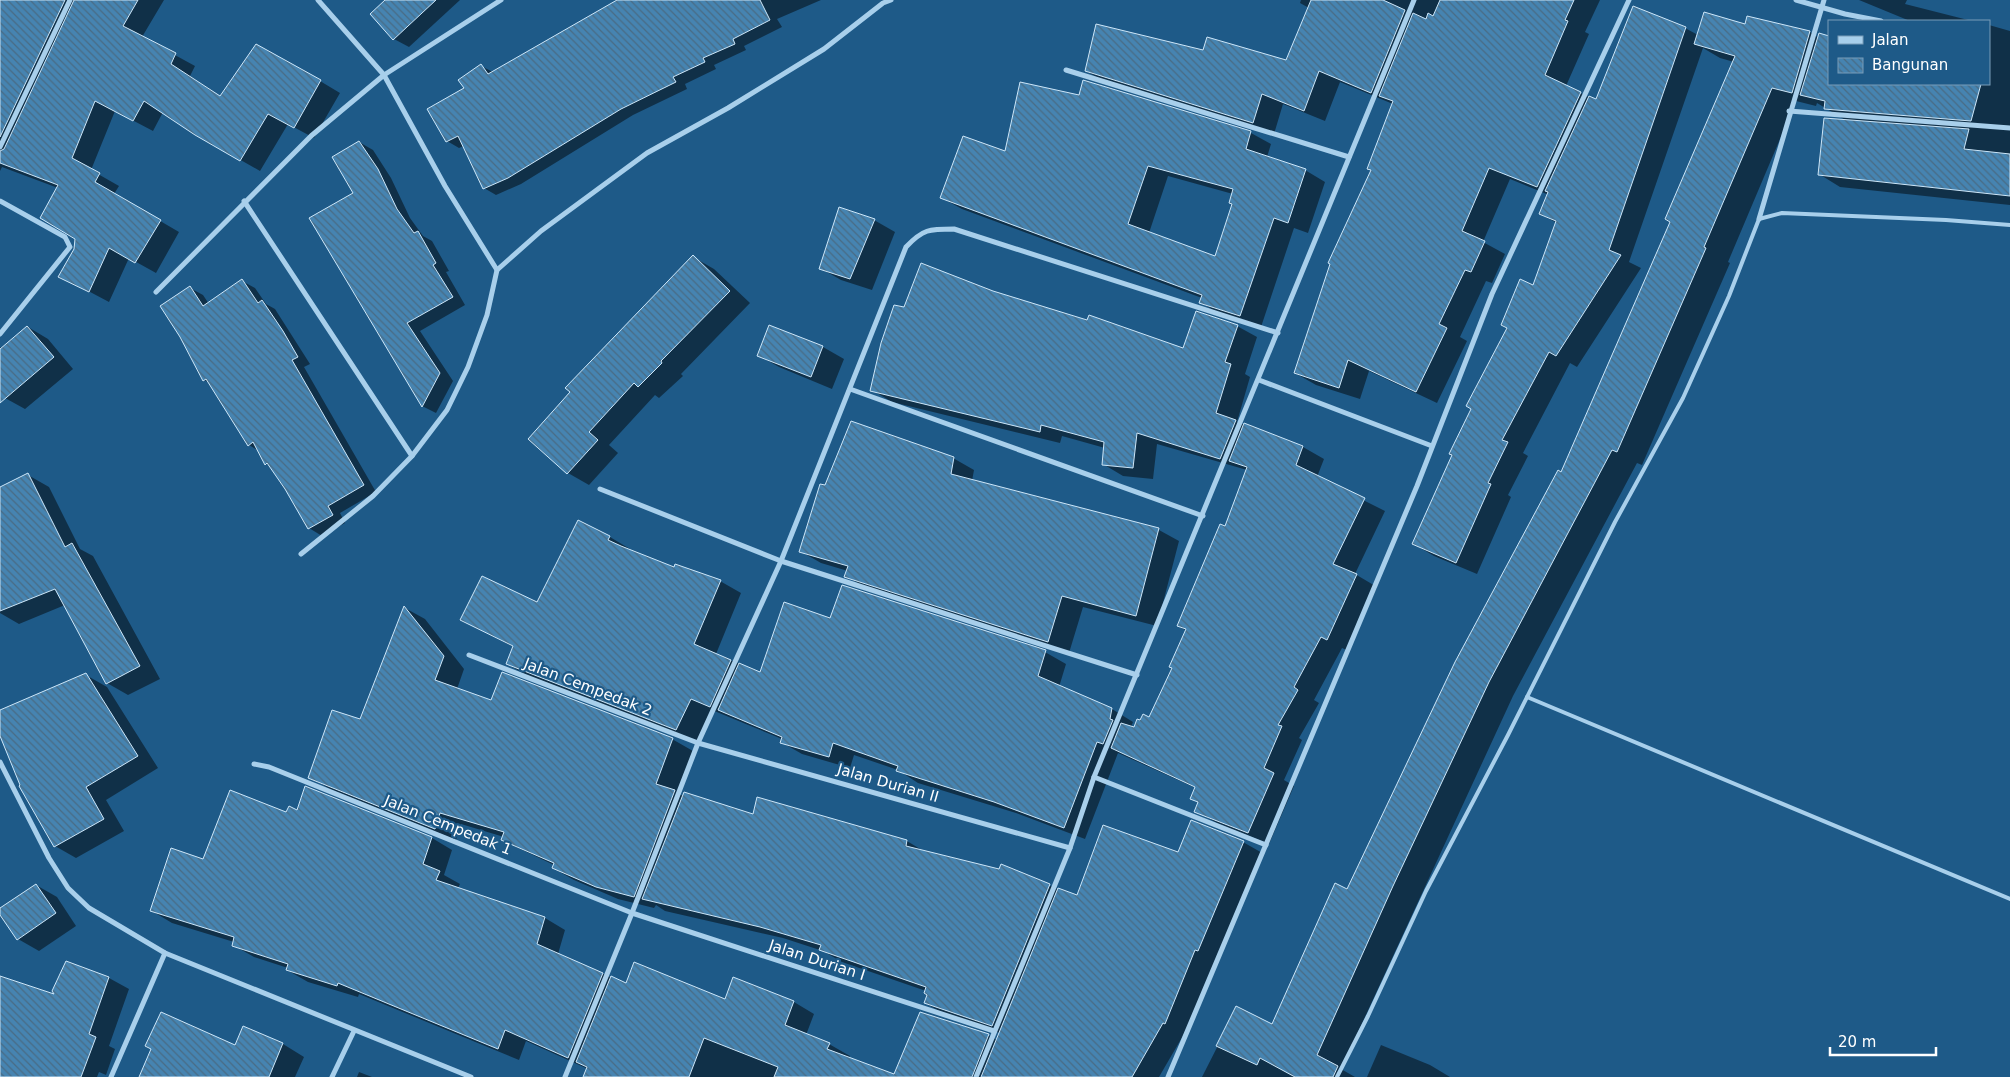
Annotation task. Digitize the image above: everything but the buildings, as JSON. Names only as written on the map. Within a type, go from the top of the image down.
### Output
[{"type":"street","points":[[0,147],[70,0]]},
{"type":"street","points":[[318,0],[384,75],[445,186],[497,270]]},
{"type":"street","points":[[156,292],[244,201],[311,136],[384,75],[501,0]]},
{"type":"street","points":[[301,554],[373,496],[412,456],[447,410],[468,367],[486,315],[497,270],[541,231],[647,153],[728,108],[824,50],[883,1],[891,0]]},
{"type":"street","points":[[976,1077],[1070,848],[1094,777],[1414,0]]},
{"type":"street","points":[[1168,1077],[1432,446],[1492,294],[1629,0]]},
{"type":"street","points":[[1796,0],[1876,20]]},
{"type":"street","points":[[1759,218],[1790,112],[1807,63],[1824,0]]},
{"type":"street","points":[[1066,70],[1349,157]]},
{"type":"street","points":[[1790,112],[2010,128]]},
{"type":"street","points":[[0,201],[65,237],[70,247],[0,334]]},
{"type":"street","points":[[244,201],[412,456]]},
{"type":"street","points":[[565,1077],[632,913],[698,743],[781,561],[906,247],[919,233],[931,229],[954,229],[1278,333]]},
{"type":"street","points":[[1259,380],[1432,446]]},
{"type":"street","points":[[850,389],[1203,516]]},
{"type":"street","points":[[600,489],[781,561],[1137,675]]},
{"type":"street","name":"Jalan Cempedak 2","points":[[468,655],[698,743]]},
{"type":"street","name":"Jalan Durian II","points":[[698,743],[1070,848]]},
{"type":"street","points":[[0,762],[15,789],[31,826],[68,888],[89,908],[165,953],[471,1077]]},
{"type":"street","name":"Jalan Cempedak 1","points":[[254,764],[269,767],[632,913]]},
{"type":"street","points":[[1094,777],[1266,845]]},
{"type":"street","name":"Jalan Durian I","points":[[632,913],[994,1031]]},
{"type":"street","points":[[110,1077],[165,953]]},
{"type":"street","points":[[332,1077],[354,1031]]},
{"type":"lane","points":[[1337,1077],[1368,1016],[1426,891],[1615,522],[1683,398],[1730,296],[1759,218],[1782,213],[1946,220],[2010,225]]},
{"type":"lane","points":[[1527,697],[2010,899]]}]
